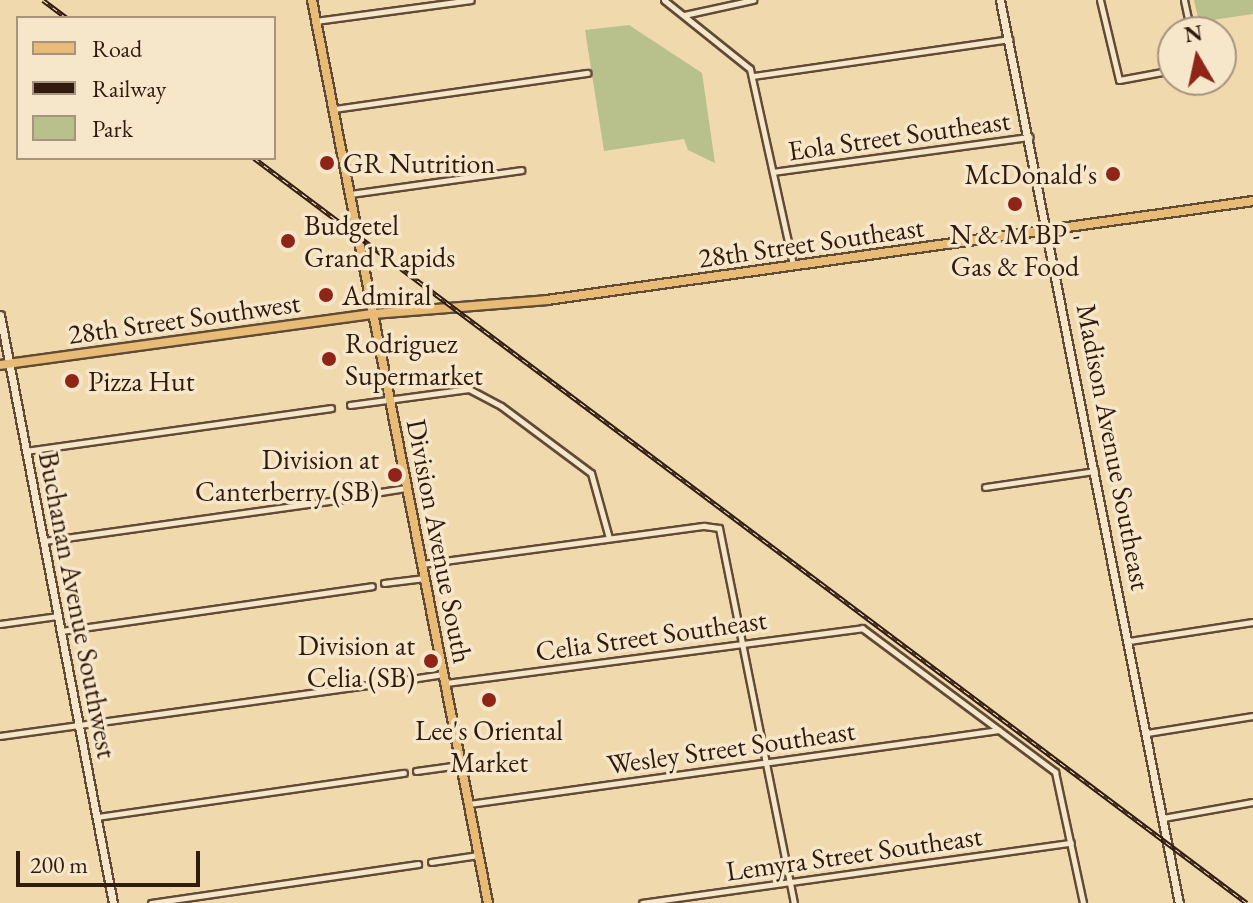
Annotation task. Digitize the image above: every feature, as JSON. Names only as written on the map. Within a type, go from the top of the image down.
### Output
[{"type":"main road","name":"Division Avenue South","points":[[312,0],[488,903]]},
{"type":"main road","name":"28th Street Southeast","points":[[374,314],[501,306],[1049,232],[1253,201]]},
{"type":"main road","name":"28th Street Southwest","points":[[5,365],[374,314]]},
{"type":"street","points":[[316,21],[471,0]]},
{"type":"street","points":[[664,0],[737,57],[753,76],[793,267]]},
{"type":"street","points":[[683,15],[753,0]]},
{"type":"street","name":"Madison Avenue Southeast","points":[[1000,0],[1049,232],[1179,903]]},
{"type":"street","points":[[1100,0],[1119,80],[1157,73]]},
{"type":"street","points":[[753,76],[1009,39]]},
{"type":"street","points":[[334,109],[587,73]]},
{"type":"street","name":"Eola Street Southeast","points":[[773,172],[1030,137]]},
{"type":"street","points":[[351,194],[521,170]]},
{"type":"street","name":"Buchanan Avenue Southwest","points":[[0,315],[5,365],[26,451],[113,903]]},
{"type":"street","points":[[350,405],[469,389],[501,406],[591,473],[609,538]]},
{"type":"street","points":[[26,451],[331,408]]},
{"type":"street","points":[[985,487],[1096,471]]},
{"type":"street","points":[[368,494],[407,488]]},
{"type":"street","points":[[43,541],[356,497]]},
{"type":"street","points":[[422,564],[704,526],[723,534],[794,903]]},
{"type":"street","points":[[384,583],[425,578]]},
{"type":"street","points":[[61,631],[372,586]]},
{"type":"street","points":[[0,624],[58,616]]},
{"type":"street","points":[[1129,641],[1253,622]]},
{"type":"street","name":"Celia Street Southeast","points":[[392,682],[862,628],[999,730]]},
{"type":"street","points":[[0,736],[374,684]]},
{"type":"street","points":[[1147,733],[1253,716]]},
{"type":"street","points":[[999,730],[1055,772],[1083,903]]},
{"type":"street","name":"Wesley Street Southeast","points":[[469,804],[999,730]]},
{"type":"street","points":[[416,771],[461,764]]},
{"type":"street","points":[[97,817],[404,773]]},
{"type":"street","points":[[1163,818],[1253,802]]},
{"type":"street","name":"Lemyra Street Southeast","points":[[642,903],[1071,843]]},
{"type":"street","points":[[431,862],[478,855]]},
{"type":"street","points":[[151,903],[418,864]]},
{"type":"green space","points":[[1194,0],[1253,0],[1253,14],[1198,16]]},
{"type":"green space","points":[[629,25],[702,73],[715,163],[688,150],[684,139],[604,151],[585,30]]},
{"type":"railway","points":[[43,0],[64,16]]},
{"type":"railway","points":[[257,160],[1247,903]]},
{"type":"place","name":"GR Nutrition","points":[[327,163]]},
{"type":"place","name":"McDonald's","points":[[1113,174]]},
{"type":"place","name":"N & M BP - Gas & Food","points":[[1015,204]]},
{"type":"place","name":"Budgetel Grand Rapids","points":[[288,241]]},
{"type":"place","name":"Admiral","points":[[326,295]]},
{"type":"place","name":"Rodriguez Supermarket","points":[[329,359]]},
{"type":"place","name":"Pizza Hut","points":[[72,381]]},
{"type":"place","name":"Division at Canterberry (SB)","points":[[395,475]]},
{"type":"place","name":"Division at Celia (SB)","points":[[431,661]]},
{"type":"place","name":"Lee's Oriental Market","points":[[489,700]]}]
